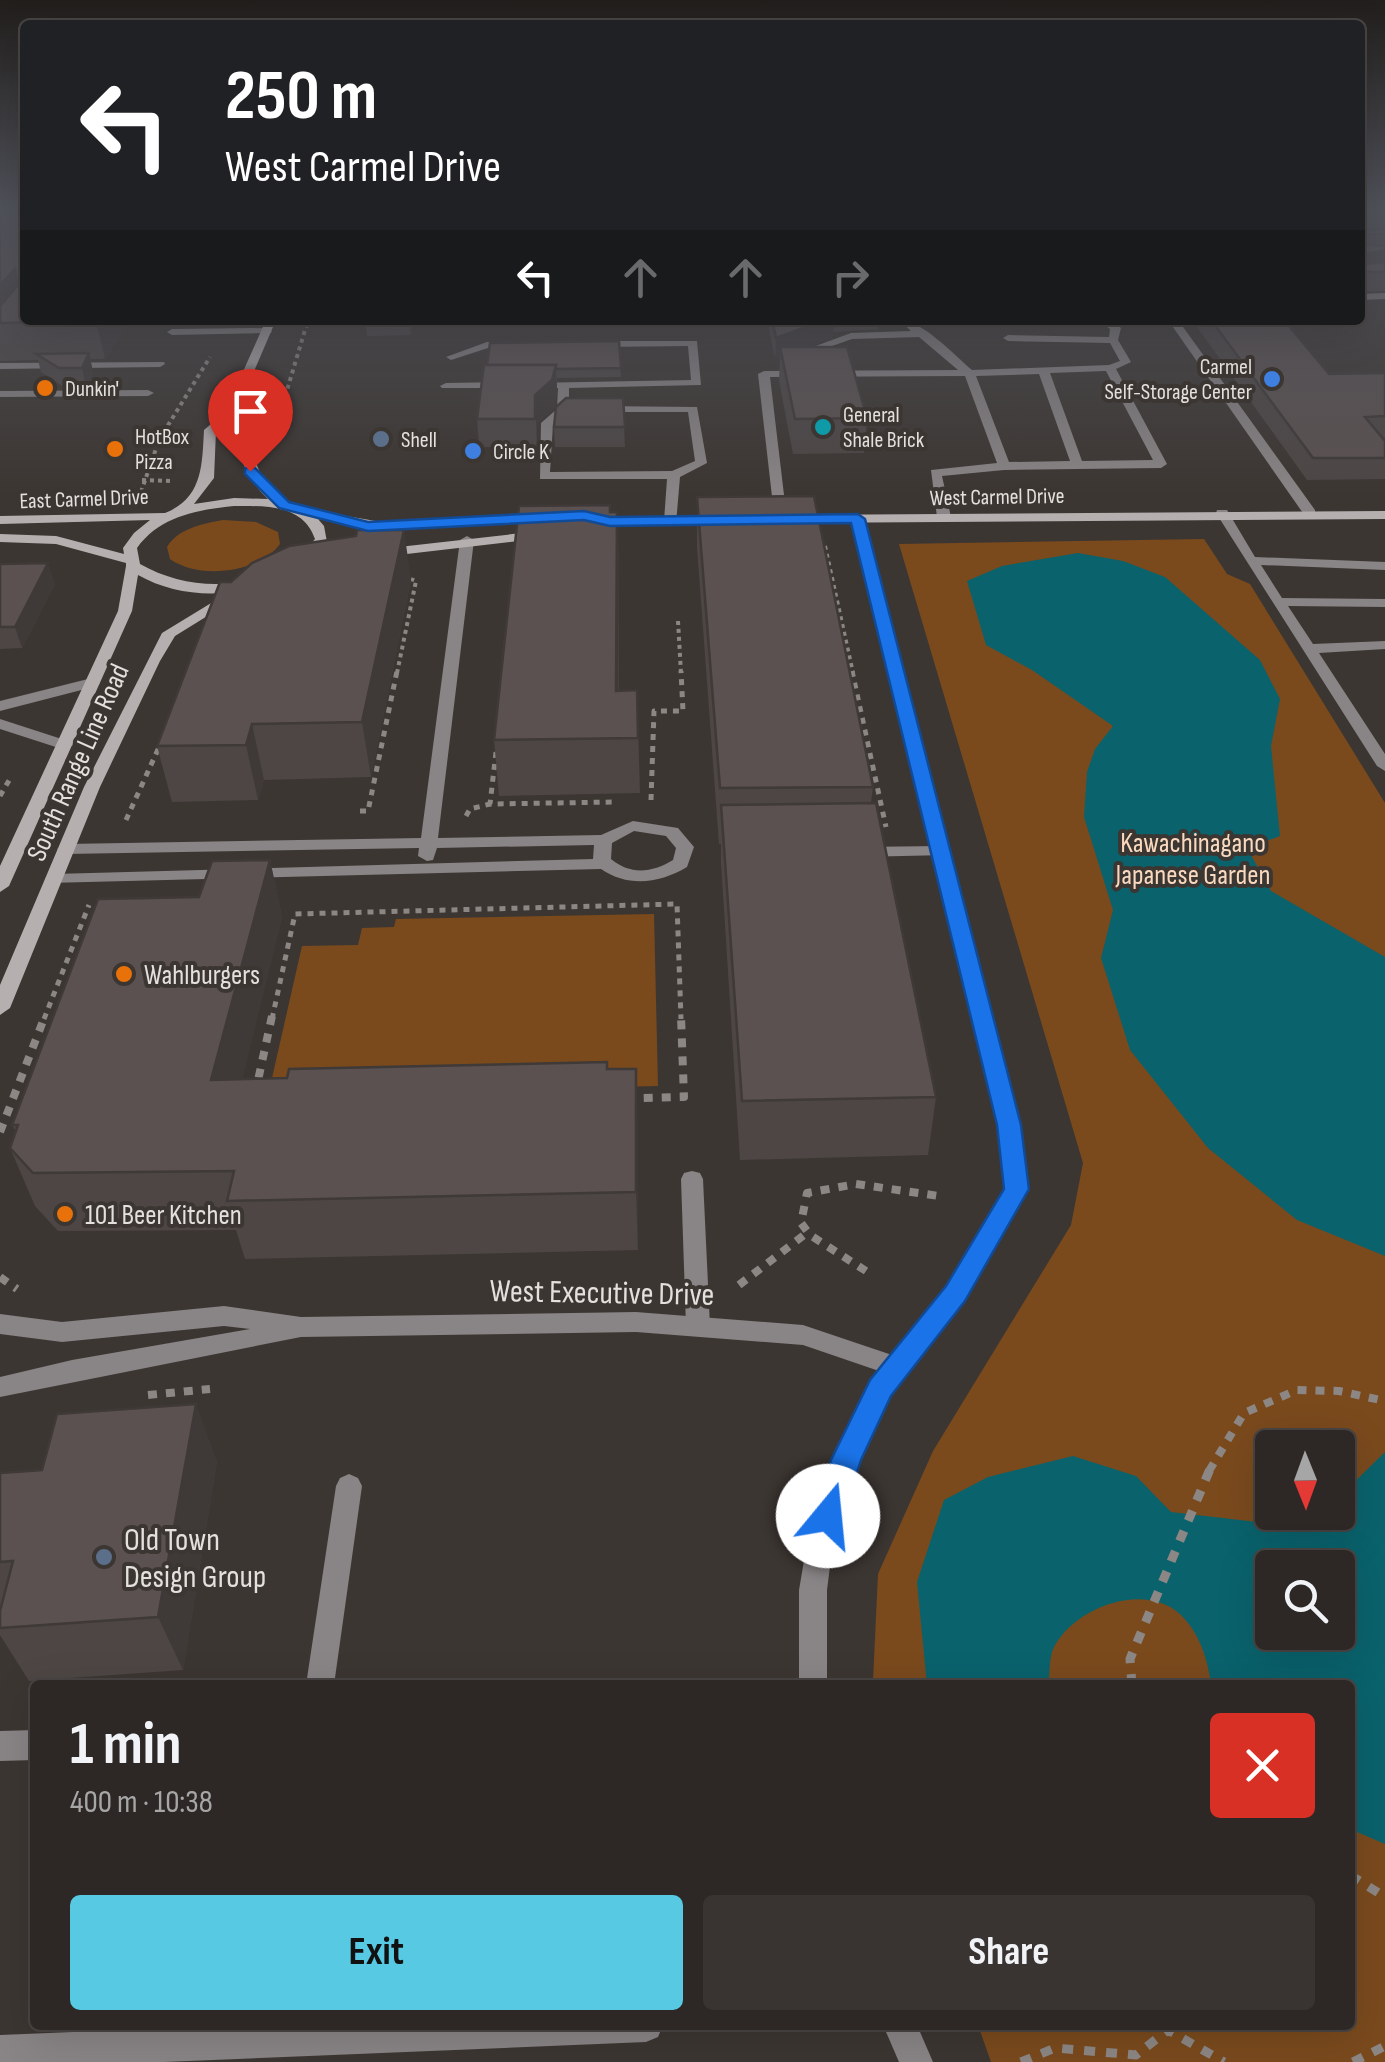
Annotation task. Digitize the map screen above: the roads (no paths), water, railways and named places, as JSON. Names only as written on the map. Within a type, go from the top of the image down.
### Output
[{"type":"main road","points":[[132,563],[137,536],[175,513],[208,478],[210,430],[230,414],[269,326]]},
{"type":"main road","points":[[230,414],[244,425],[242,446],[253,478],[284,505],[306,514],[387,528],[566,516]]},
{"type":"main road","name":"East Carmel Drive","points":[[0,520],[175,513],[234,502],[284,505]]},
{"type":"main road","name":"West Carmel Drive","points":[[774,520],[1310,512],[1385,515]]},
{"type":"main road","points":[[294,568],[314,554],[322,539],[320,525],[306,514]]},
{"type":"main road","points":[[584,515],[610,522],[748,520]]},
{"type":"main road","points":[[583,532],[610,522]]},
{"type":"main road","points":[[366,556],[466,540],[550,534]]},
{"type":"main road","name":"East Carmel Drive","points":[[0,538],[56,540],[132,563],[168,584],[224,587],[254,582]]},
{"type":"main road","points":[[254,582],[294,568],[330,562]]},
{"type":"main road","name":"South Range Line Road","points":[[0,886],[125,610],[132,563]]},
{"type":"main road","name":"South Range Line Road","points":[[0,1008],[92,788],[169,633],[254,582]]},
{"type":"street","points":[[912,325],[969,373],[1004,466]]},
{"type":"street","points":[[764,374],[1110,368],[1126,362],[1114,340],[1116,328],[1112,325]]},
{"type":"street","points":[[1177,325],[1310,512]]},
{"type":"street","points":[[172,332],[269,326]]},
{"type":"street","points":[[764,374],[799,352],[852,336],[925,334]]},
{"type":"street","points":[[1006,368],[1005,334],[1114,340]]},
{"type":"street","points":[[446,386],[697,383],[693,342],[578,344]]},
{"type":"street","points":[[451,356],[487,345],[523,345]]},
{"type":"street","points":[[0,366],[160,364]]},
{"type":"street","points":[[0,377],[106,372],[127,365]]},
{"type":"street","points":[[1042,368],[1077,465]]},
{"type":"street","points":[[944,517],[935,473],[1004,466],[1160,464],[1110,368]]},
{"type":"street","points":[[764,374],[774,520]]},
{"type":"street","points":[[563,410],[564,384]]},
{"type":"street","points":[[0,394],[148,393]]},
{"type":"street","points":[[693,409],[701,464],[674,476],[544,476],[546,423],[563,410],[693,409]]},
{"type":"street","points":[[671,521],[674,476]]},
{"type":"street","points":[[1222,513],[1385,766]]},
{"type":"street","points":[[812,1680],[810,1636],[820,1543],[860,1426],[896,1367],[955,1293],[1017,1189],[1009,1125],[858,519]]},
{"type":"street","points":[[425,870],[466,540]]},
{"type":"street","points":[[1251,562],[1385,566]]},
{"type":"street","points":[[1278,602],[1385,603]]},
{"type":"street","points":[[1309,649],[1385,645]]},
{"type":"street","points":[[0,706],[92,683]]},
{"type":"street","points":[[0,724],[65,745]]},
{"type":"street","points":[[54,879],[605,864],[633,877],[660,874],[681,863],[685,847],[672,832],[647,826],[620,830],[605,840],[66,849]]},
{"type":"street","points":[[605,840],[600,852],[605,864]]},
{"type":"street","points":[[834,852],[941,851]]},
{"type":"street","points":[[692,1179],[698,1326]]},
{"type":"street","name":"West Executive Drive","points":[[0,1324],[62,1332],[224,1316],[301,1327],[538,1320],[698,1326],[803,1335],[896,1367]]},
{"type":"street","name":"West Executive Drive","points":[[0,1387],[82,1366],[215,1348],[301,1327]]},
{"type":"street","points":[[321,1680],[349,1486]]},
{"type":"street","points":[[0,1746],[30,1745]]},
{"type":"street","points":[[0,2052],[526,2030]]},
{"type":"street","points":[[902,2030],[916,2062]]},
{"type":"water","points":[[1078,553],[1123,561],[1165,577],[1260,660],[1280,699],[1271,746],[1280,836],[1247,848],[1271,891],[1385,957],[1385,1256],[1297,1220],[1208,1148],[1130,1050],[1101,958],[1113,910],[1084,817],[1087,772],[1095,749],[1113,726],[1032,670],[986,645],[967,581],[1002,566]]},
{"type":"water","points":[[1385,1452],[1385,1844],[1355,1831],[1355,1680],[1210,1680],[1198,1639],[1188,1622],[1166,1605],[1149,1600],[1112,1603],[1078,1620],[1054,1647],[1048,1680],[927,1680],[917,1582],[944,1500],[988,1477],[1073,1456],[1136,1476],[1171,1512],[1255,1522],[1255,1530],[1355,1530],[1355,1481]]},
{"type":"place","name":"Carmel Self-Storage Center","points":[[1272,379]]},
{"type":"place","name":"Dunkin'","points":[[45,388]]},
{"type":"place","name":"General Shale Brick","points":[[823,427]]},
{"type":"place","name":"Shell","points":[[381,439]]},
{"type":"place","name":"HotBox Pizza","points":[[115,449]]},
{"type":"place","name":"Circle K","points":[[473,451]]},
{"type":"place","name":"Wahlburgers","points":[[124,974]]},
{"type":"place","name":"101 Beer Kitchen","points":[[65,1214]]},
{"type":"place","name":"Old Town Design Group","points":[[104,1557]]},
{"type":"park label","name":"Kawachinagano Japanese Garden","points":[[1193,858]]}]
